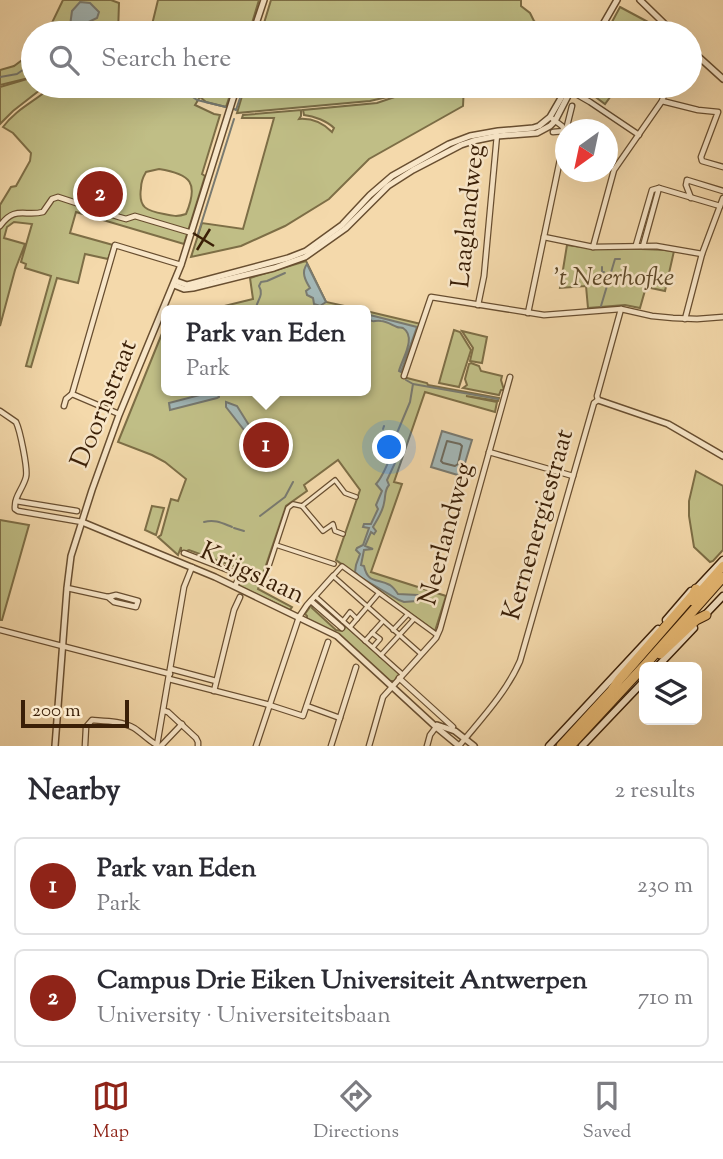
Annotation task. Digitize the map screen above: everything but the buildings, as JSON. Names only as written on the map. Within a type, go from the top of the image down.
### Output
[{"type":"highway","points":[[643,662],[723,566]]},
{"type":"highway","points":[[644,662],[723,577]]},
{"type":"highway","points":[[613,689],[696,589]]},
{"type":"highway","points":[[645,662],[676,641],[696,620],[706,615]]},
{"type":"highway","points":[[561,746],[613,689],[639,667]]},
{"type":"highway","points":[[570,746],[639,667]]},
{"type":"main road","points":[[666,620],[723,558]]},
{"type":"main road","points":[[549,746],[723,558]]},
{"type":"main road","points":[[662,662],[723,596]]},
{"type":"main road","points":[[582,746],[639,686]]},
{"type":"street","points":[[257,21],[264,0]]},
{"type":"street","points":[[605,21],[617,0]]},
{"type":"street","points":[[640,0],[662,21]]},
{"type":"street","points":[[702,60],[723,79]]},
{"type":"street","name":"Doornstraat","points":[[166,305],[192,233],[233,98]]},
{"type":"street","points":[[175,283],[184,289],[193,288],[274,268],[304,257],[346,228],[377,195],[399,178],[481,137],[498,133],[537,133],[550,127],[565,98]]},
{"type":"street","points":[[584,98],[639,135]]},
{"type":"street","points":[[593,247],[613,174],[662,100],[698,110],[718,112],[701,157],[702,161],[723,167]]},
{"type":"street","points":[[569,119],[572,106]]},
{"type":"street","name":"Laaglandweg","points":[[478,305],[484,276],[498,133]]},
{"type":"street","points":[[691,198],[687,180],[723,191]]},
{"type":"street","points":[[528,313],[555,182]]},
{"type":"street","points":[[636,246],[652,190],[659,188],[720,206]]},
{"type":"street","points":[[643,246],[659,188]]},
{"type":"street","points":[[0,226],[10,216],[26,212],[38,214],[43,212],[52,199],[63,198],[126,219],[135,216],[192,233]]},
{"type":"street","points":[[685,319],[702,254],[723,198]]},
{"type":"street","points":[[544,237],[593,247],[656,246],[702,254]]},
{"type":"street","points":[[64,406],[66,399],[72,394],[116,245],[181,265]]},
{"type":"street","points":[[404,376],[431,297],[544,315],[621,309],[652,316],[685,319],[723,317]]},
{"type":"street","name":"Kernenergiestraat","points":[[459,746],[506,687],[520,661],[594,404],[598,400],[621,309]]},
{"type":"street","name":"Doornstraat","points":[[55,746],[71,556],[120,415],[161,317]]},
{"type":"street","name":"Neerlandweg","points":[[369,746],[381,700],[437,635],[510,377]]},
{"type":"street","points":[[72,394],[120,415]]},
{"type":"street","points":[[598,400],[668,424],[723,456]]},
{"type":"street","points":[[0,411],[16,422],[21,436],[27,476],[15,504],[77,511]]},
{"type":"street","points":[[489,452],[573,476]]},
{"type":"street","points":[[302,506],[335,480],[345,493],[356,497]]},
{"type":"street","name":"Krijgslaan","points":[[15,504],[18,511],[82,522],[192,567],[337,636],[459,746]]},
{"type":"street","points":[[235,586],[243,569],[265,578],[288,508],[293,504],[302,506],[323,531],[333,524],[335,531],[344,534]]},
{"type":"street","points":[[276,545],[334,564]]},
{"type":"street","points":[[184,553],[241,575]]},
{"type":"street","points":[[256,746],[299,617],[342,566],[437,635]]},
{"type":"street","points":[[158,746],[184,587],[192,567]]},
{"type":"street","points":[[333,576],[421,654]]},
{"type":"street","points":[[67,588],[138,601],[136,607],[114,602],[108,597]]},
{"type":"street","points":[[350,627],[379,593]]},
{"type":"street","points":[[214,691],[234,610],[240,597]]},
{"type":"street","points":[[313,598],[382,655],[401,673],[400,677],[453,727]]},
{"type":"street","name":"Krijgslaan","points":[[313,598],[342,628]]},
{"type":"street","points":[[342,621],[350,612],[357,619]]},
{"type":"street","points":[[393,629],[408,614]]},
{"type":"street","points":[[382,655],[414,619]]},
{"type":"street","points":[[365,641],[383,621]]},
{"type":"street","points":[[0,630],[170,674],[216,681]]},
{"type":"street","points":[[372,633],[380,639],[373,647]]},
{"type":"street","points":[[170,674],[214,691],[300,716],[304,715],[328,642]]},
{"type":"street","points":[[331,746],[356,667]]},
{"type":"street","points":[[307,706],[340,718]]},
{"type":"street","points":[[164,711],[183,724],[196,738],[198,746]]},
{"type":"street","name":"Krijgslaan","points":[[428,719],[455,731],[474,746]]},
{"type":"street","points":[[85,746],[86,727],[92,720],[125,724],[158,746]]},
{"type":"street","points":[[158,746],[183,724]]},
{"type":"street","points":[[427,746],[430,734],[436,727]]},
{"type":"green space","points":[[63,0],[111,0],[119,3],[118,21],[53,21]]},
{"type":"green space","points":[[158,0],[259,0],[253,21],[153,21]]},
{"type":"green space","points":[[271,0],[521,0],[521,6],[530,13],[534,21],[265,21]]},
{"type":"green space","points":[[620,7],[646,21],[612,21]]},
{"type":"green space","points":[[21,61],[21,80],[0,85],[0,70]]},
{"type":"green space","points":[[21,81],[21,98],[30,98],[0,124],[0,87]]},
{"type":"green space","points":[[37,98],[199,98],[195,105],[220,115],[184,244],[76,212],[70,233],[113,245],[108,259],[85,254],[78,283],[57,278],[31,367],[26,366],[51,276],[25,268],[26,264],[21,262],[32,224],[14,222],[7,227],[4,238],[25,244],[0,326],[0,205],[11,187],[16,186],[30,161],[31,153],[13,133],[3,127]],"holes":[[[159,169],[185,177],[192,187],[186,214],[175,216],[158,213],[148,210],[142,204],[141,186],[146,172]]]},
{"type":"green space","points":[[201,98],[229,98],[226,107],[206,102]]},
{"type":"green space","points":[[241,98],[383,98],[370,101],[237,113]]},
{"type":"green space","points":[[392,98],[463,98],[463,106],[369,159],[329,199],[285,226],[241,246],[191,257],[202,223],[243,229],[274,118],[242,118],[243,115],[301,110],[299,119],[317,121],[332,132],[334,128],[331,125],[304,115],[303,110],[377,103]]},
{"type":"green space","points":[[597,98],[609,98],[605,104]]},
{"type":"green space","name":"'t Neerhofke","points":[[567,245],[674,251],[665,291],[646,287],[640,308],[625,305],[588,308],[586,286],[560,288]]},
{"type":"green space","points":[[306,261],[326,302],[340,305],[228,305],[253,299],[250,278]]},
{"type":"green space","points":[[371,312],[421,324],[403,377],[428,385],[499,398],[498,401],[466,396],[497,402],[495,412],[425,392],[394,482],[402,484],[371,572],[446,596],[435,631],[336,560],[360,490],[338,460],[304,485],[307,491],[286,506],[258,589],[292,607],[290,610],[239,586],[241,569],[189,550],[181,551],[181,547],[178,555],[158,537],[161,535],[171,499],[178,501],[186,479],[165,462],[118,442],[161,336],[161,396],[371,396]]},
{"type":"green space","points":[[454,330],[460,332],[471,350],[459,387],[439,383]]},
{"type":"green space","points":[[462,331],[487,337],[482,363],[470,361],[473,348]]},
{"type":"green space","points":[[471,363],[479,366],[481,371],[502,376],[504,390],[501,390],[499,395],[463,388],[467,385],[465,379]]},
{"type":"green space","points":[[696,471],[723,486],[723,550],[710,562],[694,547],[689,516],[689,501]]},
{"type":"green space","points":[[152,506],[164,508],[156,535],[145,530]]},
{"type":"green space","points":[[0,520],[29,525],[2,620],[0,620]]},
{"type":"green space","points":[[312,604],[312,608],[336,630],[342,631],[346,626],[400,674],[394,681],[389,681],[339,635],[307,619],[305,614]]},
{"type":"water","points":[[80,2],[90,3],[99,12],[97,18],[91,21],[71,21],[72,11]]},
{"type":"water","points":[[307,264],[326,302],[322,305],[314,304],[313,298],[307,295],[306,291],[310,288],[305,279]]},
{"type":"water","points":[[371,315],[417,327],[401,372],[399,371],[409,342],[407,332],[385,322],[372,321]]},
{"type":"water","points":[[196,396],[219,397],[170,410],[169,403]]},
{"type":"water","points":[[226,402],[237,406],[279,464],[272,466],[226,407]]},
{"type":"water","points":[[442,431],[472,440],[461,476],[431,467]]},
{"type":"water","points":[[395,446],[398,448],[399,457],[394,459],[395,463],[387,480],[389,485],[383,506],[373,527],[376,531],[374,534],[371,532],[365,546],[373,549],[364,550],[361,565],[368,576],[390,585],[398,594],[418,595],[420,597],[417,601],[399,600],[355,572],[360,554],[356,550],[363,545],[369,528],[363,527],[364,524],[371,524],[378,509],[376,505],[382,491],[376,484]]},
{"type":"waterway","points":[[0,77],[21,71]]},
{"type":"waterway","points":[[194,98],[226,107]]},
{"type":"waterway","points":[[234,109],[236,110],[240,98]]},
{"type":"waterway","points":[[198,234],[234,119]]},
{"type":"waterway","points":[[601,306],[615,259],[620,259]]},
{"type":"waterway","points":[[602,267],[604,272]]},
{"type":"waterway","points":[[257,305],[261,282],[285,273]]},
{"type":"waterway","points":[[406,380],[413,384],[498,399]]},
{"type":"waterway","points":[[397,447],[397,433],[410,402],[413,384]]},
{"type":"waterway","points":[[260,516],[285,497],[293,482]]},
{"type":"waterway","points":[[204,522],[215,521],[232,527]]},
{"type":"waterway","points":[[234,528],[244,531]]},
{"type":"place","name":"Campus Drie Eiken Universiteit Antwerpen","points":[[100,194]]},
{"type":"place","name":"Park van Eden","points":[[266,445]]}]
